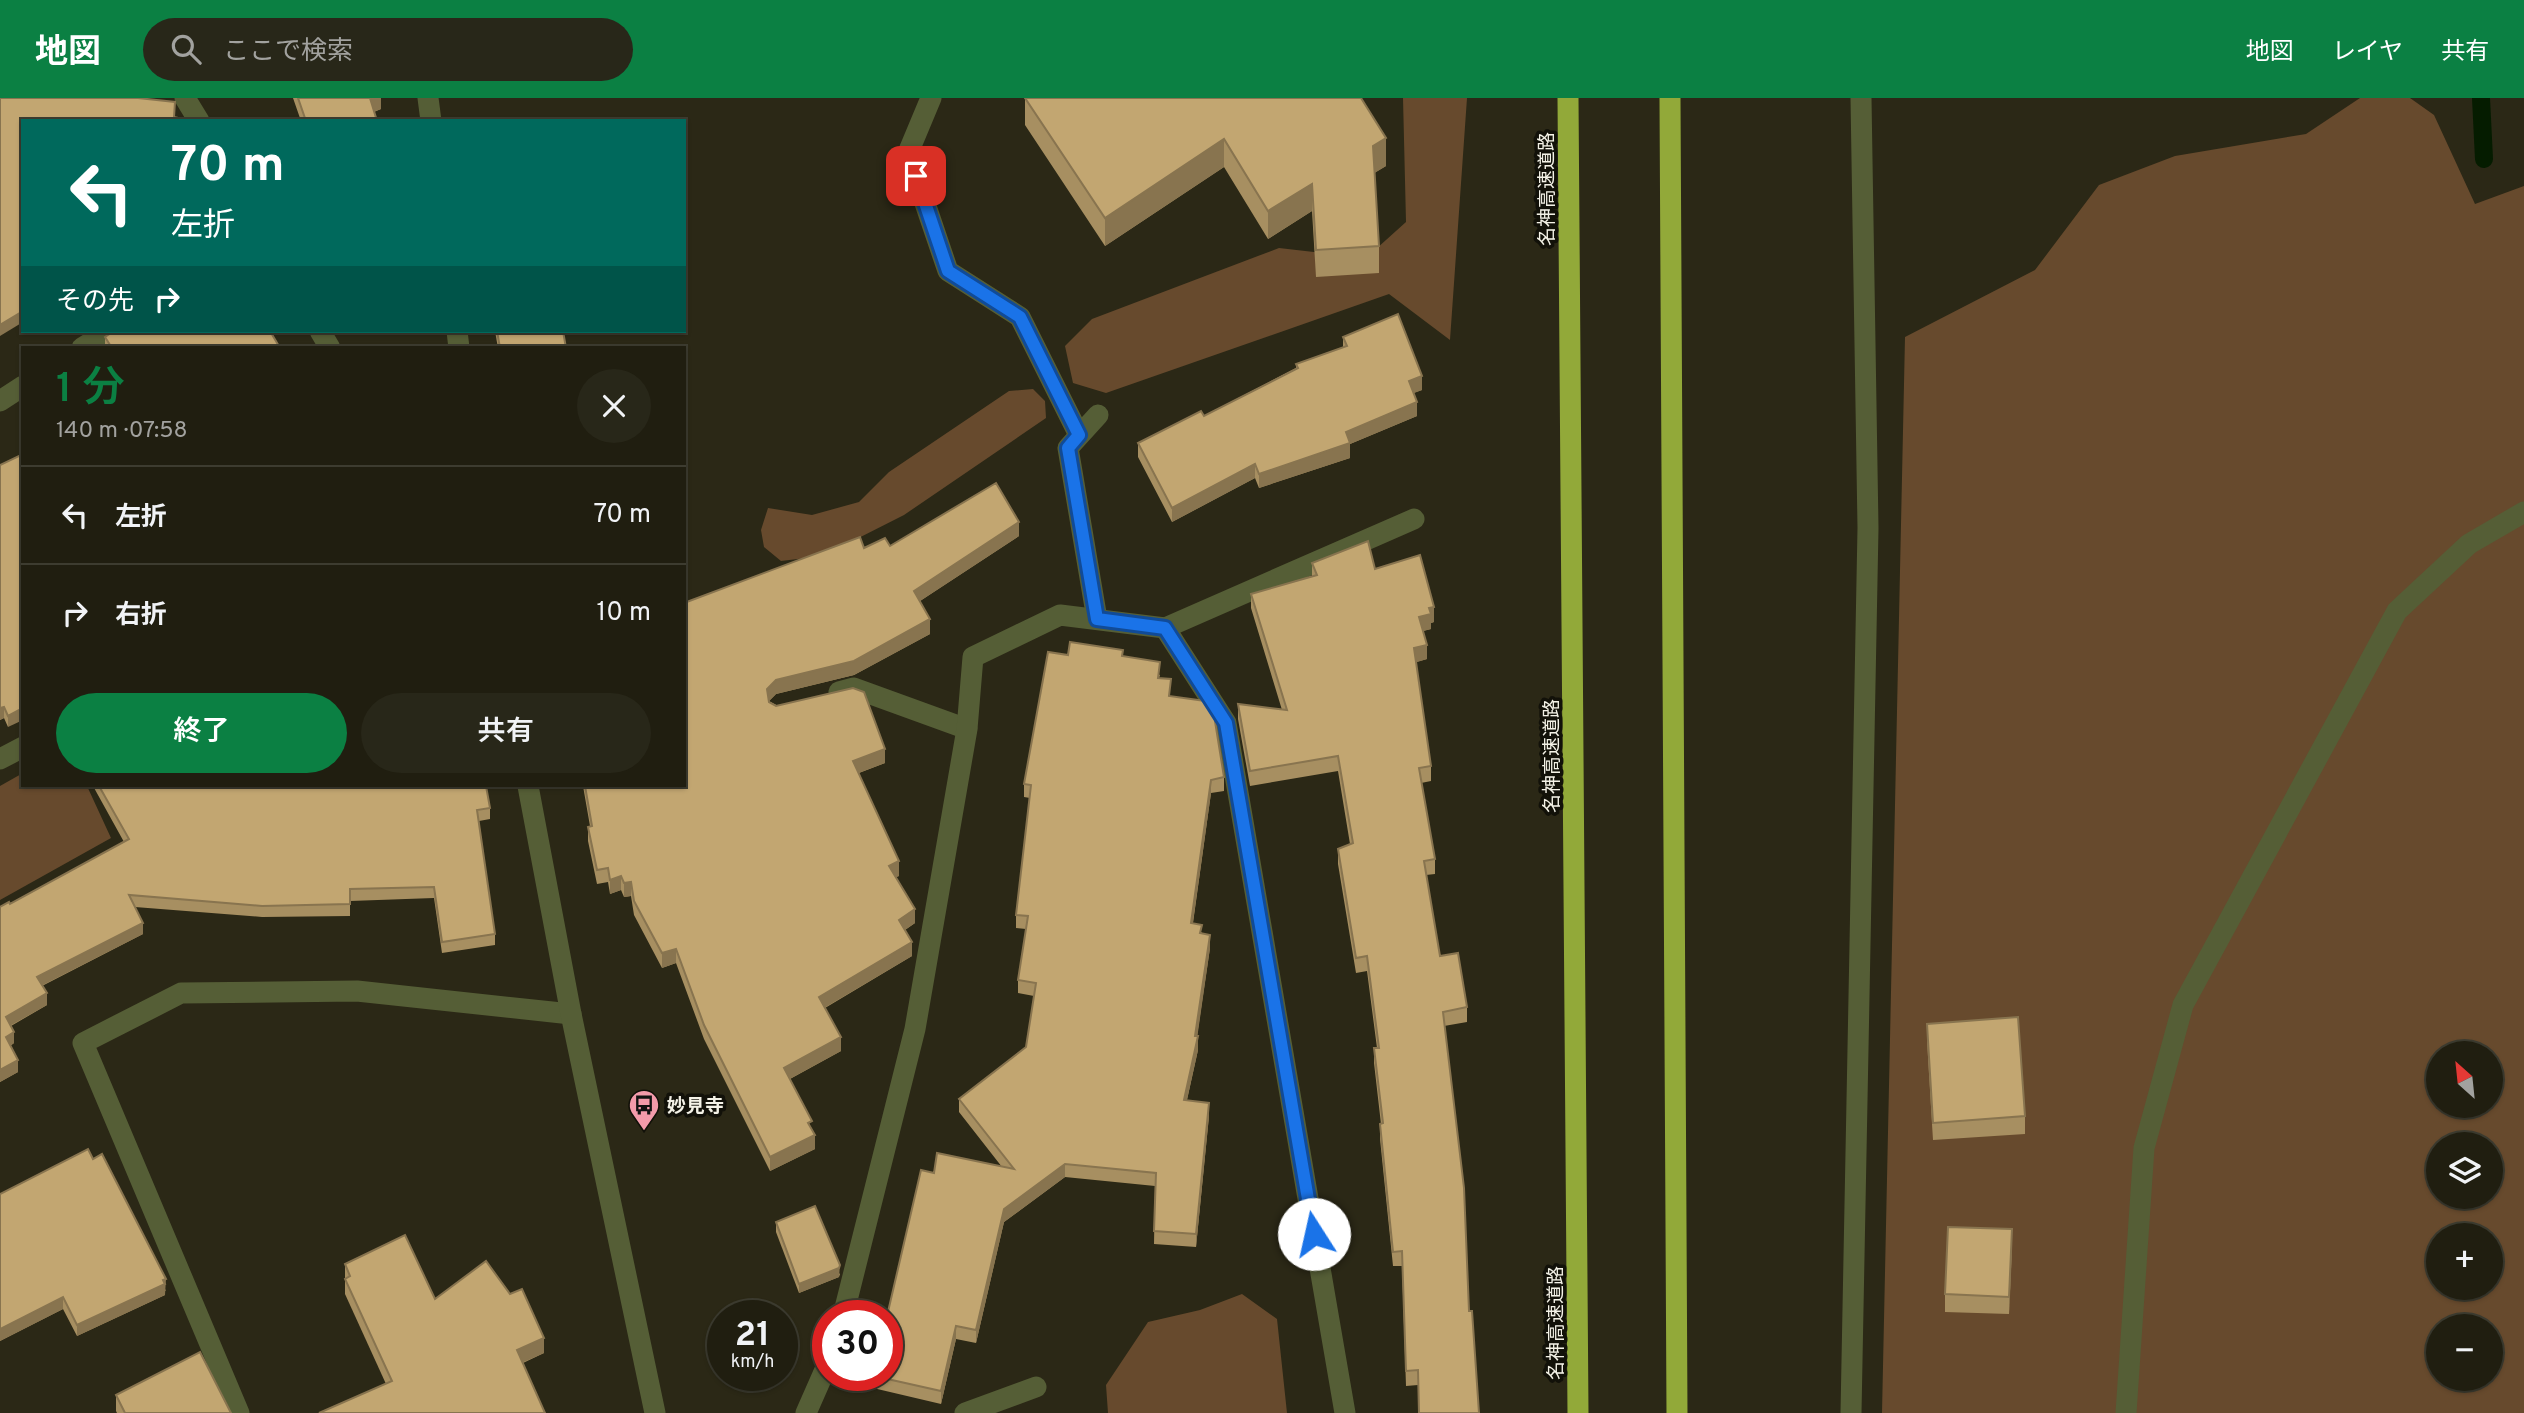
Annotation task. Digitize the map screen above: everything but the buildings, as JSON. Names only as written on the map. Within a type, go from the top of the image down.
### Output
[{"type":"highway","name":"名神高速道路","points":[[1568,98],[1578,1413]]},
{"type":"highway","points":[[1670,98],[1677,1413]]},
{"type":"street","points":[[185,98],[198,119]]},
{"type":"street","points":[[428,98],[431,119]]},
{"type":"street","points":[[931,98],[908,153],[948,271],[1020,317],[1079,435]]},
{"type":"street","points":[[1851,1413],[1868,528],[1861,98]]},
{"type":"street","points":[[85,346],[106,333]]},
{"type":"street","points":[[0,401],[21,387]]},
{"type":"street","points":[[1097,619],[1068,448],[1098,415]]},
{"type":"street","points":[[2126,1413],[2144,1149],[2183,1005],[2397,611],[2469,544],[2524,512]]},
{"type":"street","points":[[847,1300],[915,1029],[967,729],[973,657],[1060,615],[1165,628],[1414,519]]},
{"type":"street","points":[[1165,628],[1226,723],[1345,1413]]},
{"type":"street","points":[[817,698],[854,688],[967,729]]},
{"type":"street","points":[[0,760],[21,748]]},
{"type":"street","points":[[528,787],[571,1014],[655,1413]]},
{"type":"street","points":[[239,1413],[83,1043],[181,993],[357,991],[571,1014]]},
{"type":"street","points":[[965,1413],[1036,1387]]},
{"type":"street","points":[[806,1413],[816,1391]]},
{"type":"shaded area","points":[[1403,98],[1467,98],[1450,340],[1389,294],[1106,393],[1073,383],[1065,346],[1092,319],[1279,248],[1366,258],[1406,222]]},
{"type":"shaded area","points":[[2360,98],[2410,98],[2434,115],[2475,204],[2524,186],[2524,1413],[1882,1413],[1905,337],[2035,270],[2099,185],[2175,156],[2306,134]]},
{"type":"shaded area","points":[[1033,389],[1045,401],[1046,418],[904,515],[823,556],[781,561],[764,547],[761,530],[768,508],[812,515],[859,502],[889,472],[1009,391]]},
{"type":"shaded area","points":[[21,774],[21,787],[87,787],[111,838],[0,900],[0,786]]},
{"type":"shaded area","points":[[1242,1294],[1277,1319],[1287,1413],[1108,1413],[1106,1385],[1148,1322],[1200,1310]]},
{"type":"waterway","points":[[2481,98],[2484,159]]},
{"type":"place","name":"妙見寺","points":[[644,1132]]},
{"type":"route","points":[[916,176],[948,271],[1020,317],[1079,435],[1068,448],[1097,619],[1165,628],[1226,723],[1314,1234]]}]
